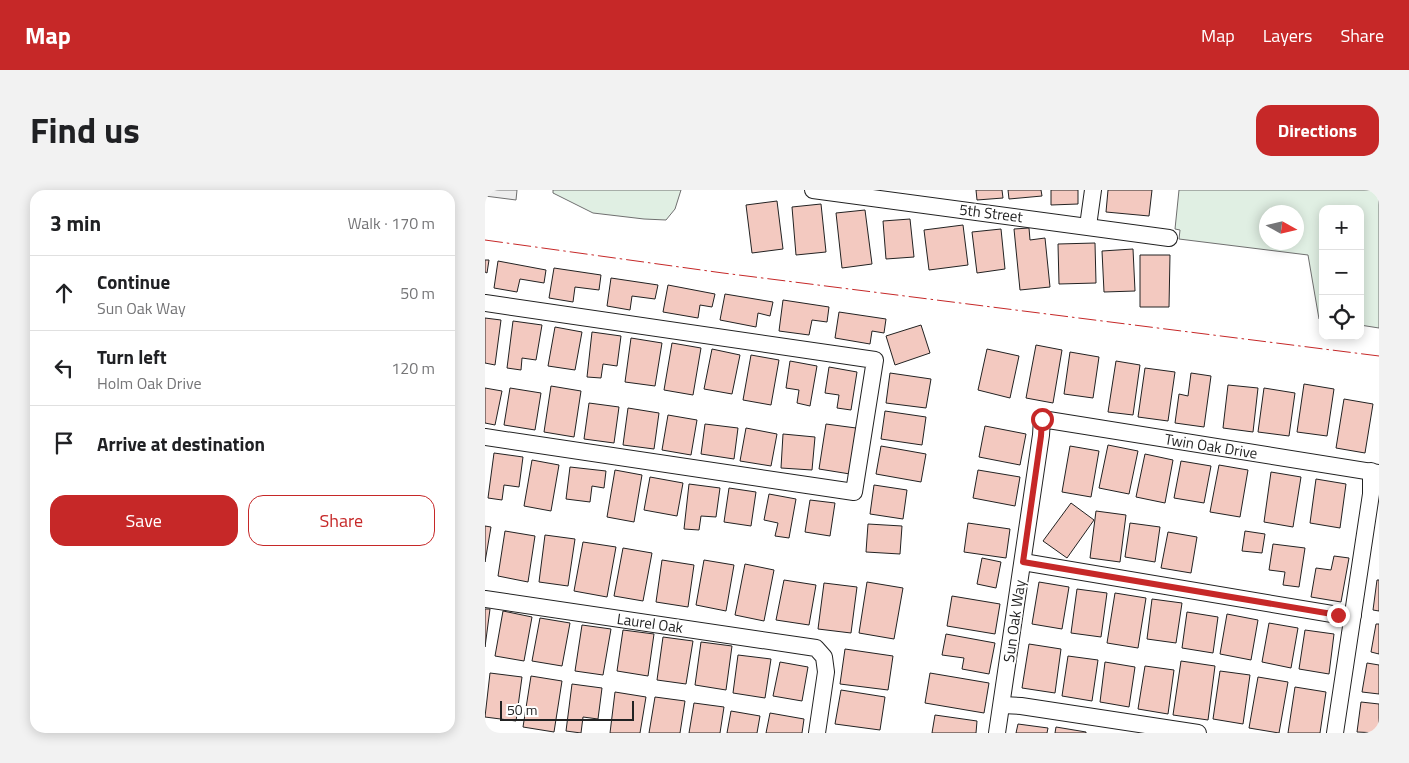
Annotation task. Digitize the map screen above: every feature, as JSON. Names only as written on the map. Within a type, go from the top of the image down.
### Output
[{"type":"street","name":"5th Street","points":[[813,190],[1169,238]]},
{"type":"street","points":[[1088,226],[1093,190]]},
{"type":"street","points":[[485,303],[875,360],[854,492],[485,437]]},
{"type":"street","name":"Twin Oak Drive","points":[[1042,419],[1375,472]]},
{"type":"street","name":"Sun Oak Way","points":[[997,733],[1042,419]]},
{"type":"street","points":[[1335,733],[1375,472]]},
{"type":"street","points":[[1023,562],[1338,615],[1353,615]]},
{"type":"street","name":"Laurel Oak","points":[[485,599],[816,648],[824,657],[826,672],[817,733]]},
{"type":"street","points":[[1002,704],[1198,733]]},
{"type":"green space","points":[[553,190],[681,190],[675,209],[666,220],[593,213],[553,193]]},
{"type":"green space","points":[[1179,190],[1379,190],[1379,328],[1364,326],[1364,205],[1319,205],[1319,319],[1308,255],[1268,250],[1304,250],[1304,205],[1259,205],[1259,249],[1179,239],[1180,230],[1175,229]]},
{"type":"shaded area","points":[[485,190],[517,190],[516,200],[485,196]]},
{"type":"building","points":[[976,190],[1002,190],[1003,198],[977,200]]},
{"type":"building","points":[[1008,190],[1041,190],[1042,196],[1009,199]]},
{"type":"building","points":[[1051,190],[1078,190],[1078,204],[1051,205]]},
{"type":"building","points":[[1108,190],[1152,190],[1149,216],[1106,212]]},
{"type":"building","points":[[777,201],[783,249],[752,253],[746,205]]},
{"type":"building","points":[[821,204],[826,252],[796,255],[792,207]]},
{"type":"building","points":[[865,210],[872,264],[842,268],[836,213]]},
{"type":"building","points":[[910,219],[914,257],[886,259],[883,221]]},
{"type":"building","points":[[963,225],[968,265],[929,270],[924,230]]},
{"type":"building","points":[[1029,228],[1030,240],[1045,238],[1050,287],[1020,290],[1014,229]]},
{"type":"building","points":[[1001,229],[1005,269],[977,273],[972,232]]},
{"type":"building","points":[[1095,243],[1096,283],[1059,284],[1058,244]]},
{"type":"building","points":[[1133,249],[1135,291],[1104,292],[1102,251]]},
{"type":"building","points":[[1140,255],[1170,255],[1169,307],[1140,307]]},
{"type":"building","points":[[485,260],[489,260],[487,273],[485,272]]},
{"type":"building","points":[[498,261],[546,270],[544,283],[520,279],[517,292],[494,288]]},
{"type":"building","points":[[554,268],[601,275],[599,290],[575,287],[573,302],[549,298]]},
{"type":"building","points":[[611,278],[658,285],[655,299],[632,296],[630,310],[607,306]]},
{"type":"building","points":[[668,285],[715,294],[712,307],[700,305],[698,318],[663,312]]},
{"type":"building","points":[[725,294],[773,302],[770,316],[758,313],[756,327],[720,320]]},
{"type":"building","points":[[783,300],[829,307],[827,322],[812,320],[809,335],[779,331]]},
{"type":"building","points":[[839,312],[886,319],[884,333],[872,331],[870,344],[835,338]]},
{"type":"building","points":[[485,318],[501,320],[495,365],[485,363]]},
{"type":"building","points":[[513,321],[542,325],[536,360],[522,358],[521,370],[507,368]]},
{"type":"building","points":[[921,325],[930,353],[895,365],[886,336]]},
{"type":"building","points":[[555,327],[582,332],[575,370],[548,366]]},
{"type":"building","points":[[592,332],[621,336],[617,366],[603,364],[601,378],[587,377]]},
{"type":"building","points":[[631,338],[662,343],[655,386],[625,382]]},
{"type":"building","points":[[672,343],[701,348],[693,395],[664,390]]},
{"type":"building","points":[[1036,345],[1062,350],[1053,403],[1026,398]]},
{"type":"building","points":[[712,349],[740,355],[732,394],[704,389]]},
{"type":"building","points":[[987,349],[1019,356],[1010,398],[978,390]]},
{"type":"building","points":[[1070,352],[1099,357],[1093,398],[1064,394]]},
{"type":"building","points":[[751,355],[779,360],[771,405],[743,400]]},
{"type":"building","points":[[790,361],[817,366],[810,406],[797,403],[799,390],[786,388]]},
{"type":"building","points":[[1116,361],[1140,365],[1133,415],[1108,412]]},
{"type":"building","points":[[829,367],[857,372],[851,410],[837,408],[839,395],[825,393]]},
{"type":"building","points":[[1145,368],[1175,372],[1168,421],[1138,417]]},
{"type":"building","points":[[890,373],[931,379],[926,408],[886,403]]},
{"type":"building","points":[[1191,373],[1211,376],[1204,427],[1175,423],[1179,394],[1188,396]]},
{"type":"building","points":[[1304,384],[1334,389],[1327,436],[1297,432]]},
{"type":"building","points":[[1228,385],[1258,388],[1253,432],[1223,428]]},
{"type":"building","points":[[551,386],[581,391],[574,437],[544,432]]},
{"type":"building","points":[[485,388],[502,391],[495,425],[485,423]]},
{"type":"building","points":[[510,388],[541,393],[535,430],[504,425]]},
{"type":"building","points":[[1264,388],[1295,393],[1289,436],[1258,432]]},
{"type":"building","points":[[1344,399],[1373,404],[1365,453],[1336,448]]},
{"type":"building","points":[[589,403],[619,407],[614,443],[584,439]]},
{"type":"building","points":[[628,408],[659,413],[654,449],[623,445]]},
{"type":"building","points":[[885,411],[926,417],[922,445],[881,439]]},
{"type":"building","points":[[668,415],[697,420],[691,455],[662,450]]},
{"type":"building","points":[[705,424],[738,428],[734,459],[701,454]]},
{"type":"building","points":[[826,424],[856,428],[850,474],[819,469]]},
{"type":"building","points":[[985,426],[1026,434],[1020,465],[979,457]]},
{"type":"building","points":[[746,428],[777,434],[771,466],[740,461]]},
{"type":"building","points":[[783,434],[815,437],[812,470],[781,468]]},
{"type":"building","points":[[1108,445],[1138,451],[1129,494],[1099,488]]},
{"type":"building","points":[[881,446],[926,454],[921,482],[876,474]]},
{"type":"building","points":[[1070,446],[1099,451],[1091,497],[1062,492]]},
{"type":"building","points":[[494,453],[523,457],[519,487],[504,485],[502,500],[488,498]]},
{"type":"building","points":[[1145,454],[1173,460],[1165,503],[1136,497]]},
{"type":"building","points":[[532,460],[559,465],[551,511],[524,506]]},
{"type":"building","points":[[1181,461],[1211,466],[1204,503],[1174,498]]},
{"type":"building","points":[[1219,465],[1248,470],[1240,517],[1210,512]]},
{"type":"building","points":[[570,467],[606,471],[604,488],[592,486],[590,502],[566,499]]},
{"type":"building","points":[[615,470],[642,475],[634,522],[607,517]]},
{"type":"building","points":[[978,470],[1020,477],[1015,506],[973,498]]},
{"type":"building","points":[[1271,472],[1301,477],[1293,527],[1264,522]]},
{"type":"building","points":[[650,477],[683,483],[677,516],[644,510]]},
{"type":"building","points":[[1316,479],[1346,484],[1340,528],[1310,523]]},
{"type":"building","points":[[689,484],[720,488],[716,517],[701,516],[699,530],[684,529]]},
{"type":"building","points":[[874,485],[907,490],[903,519],[870,514]]},
{"type":"building","points":[[729,488],[756,492],[751,526],[724,522]]},
{"type":"building","points":[[769,494],[796,499],[789,538],[775,536],[778,523],[764,520]]},
{"type":"building","points":[[810,500],[835,503],[830,536],[805,532]]},
{"type":"building","points":[[1071,503],[1094,520],[1067,558],[1043,541]]},
{"type":"building","points":[[1096,511],[1126,515],[1120,562],[1090,558]]},
{"type":"building","points":[[968,523],[1010,529],[1006,558],[964,552]]},
{"type":"building","points":[[1130,523],[1160,527],[1155,562],[1125,557]]},
{"type":"building","points":[[868,524],[902,526],[900,554],[866,552]]},
{"type":"building","points":[[485,526],[491,527],[485,562]]},
{"type":"building","points":[[505,531],[535,536],[528,582],[498,576]]},
{"type":"building","points":[[1245,531],[1265,534],[1262,553],[1242,551]]},
{"type":"building","points":[[1168,532],[1197,537],[1191,573],[1161,568]]},
{"type":"building","points":[[545,535],[575,539],[568,586],[539,582]]},
{"type":"building","points":[[583,542],[616,547],[607,597],[574,591]]},
{"type":"building","points":[[1273,544],[1305,548],[1299,587],[1283,585],[1285,572],[1269,570]]},
{"type":"building","points":[[623,548],[652,553],[643,601],[614,596]]},
{"type":"building","points":[[1334,556],[1349,558],[1341,602],[1311,597],[1316,568],[1331,570]]},
{"type":"building","points":[[982,558],[1001,562],[996,588],[977,584]]},
{"type":"building","points":[[662,560],[694,565],[688,607],[656,602]]},
{"type":"building","points":[[704,560],[734,565],[726,611],[696,605]]},
{"type":"building","points":[[745,564],[774,570],[764,621],[735,615]]},
{"type":"building","points":[[784,580],[816,585],[809,625],[776,620]]},
{"type":"building","points":[[1377,580],[1379,580],[1379,611],[1373,610]]},
{"type":"building","points":[[867,582],[903,588],[894,639],[859,633]]},
{"type":"building","points":[[1039,582],[1069,587],[1062,629],[1032,624]]},
{"type":"building","points":[[824,583],[857,587],[851,633],[818,629]]},
{"type":"building","points":[[1077,589],[1107,593],[1101,637],[1071,633]]},
{"type":"building","points":[[1115,593],[1146,598],[1138,648],[1107,643]]},
{"type":"building","points":[[952,596],[1000,604],[995,634],[947,626]]},
{"type":"building","points":[[1152,599],[1182,603],[1176,643],[1147,639]]},
{"type":"building","points":[[485,609],[490,609],[485,647]]},
{"type":"building","points":[[503,611],[532,617],[524,661],[495,656]]},
{"type":"building","points":[[1187,612],[1218,617],[1213,653],[1182,648]]},
{"type":"building","points":[[1227,614],[1258,620],[1251,660],[1220,654]]},
{"type":"building","points":[[540,618],[570,623],[562,666],[532,661]]},
{"type":"building","points":[[1269,623],[1298,628],[1291,668],[1262,662]]},
{"type":"building","points":[[1376,624],[1379,624],[1379,654],[1371,652]]},
{"type":"building","points":[[582,625],[611,629],[603,675],[575,671]]},
{"type":"building","points":[[623,630],[654,634],[648,676],[617,671]]},
{"type":"building","points":[[1305,630],[1334,634],[1329,674],[1299,669]]},
{"type":"building","points":[[946,634],[995,643],[989,674],[962,669],[964,658],[942,655]]},
{"type":"building","points":[[663,637],[693,641],[686,684],[657,680]]},
{"type":"building","points":[[701,642],[732,646],[726,690],[695,685]]},
{"type":"building","points":[[1029,644],[1061,649],[1055,693],[1022,688]]},
{"type":"building","points":[[845,649],[893,656],[888,690],[840,684]]},
{"type":"building","points":[[738,655],[771,659],[765,698],[733,693]]},
{"type":"building","points":[[1068,656],[1098,660],[1092,701],[1062,696]]},
{"type":"building","points":[[1181,661],[1215,666],[1208,720],[1173,715]]},
{"type":"building","points":[[780,662],[808,667],[802,701],[773,696]]},
{"type":"building","points":[[1105,662],[1135,667],[1129,707],[1100,702]]},
{"type":"building","points":[[1367,663],[1379,665],[1379,694],[1362,692]]},
{"type":"building","points":[[1145,666],[1174,670],[1168,714],[1138,709]]},
{"type":"building","points":[[1220,671],[1250,675],[1243,724],[1213,719]]},
{"type":"building","points":[[490,673],[522,677],[516,721],[485,717]]},
{"type":"building","points":[[930,673],[989,683],[984,713],[925,703]]},
{"type":"building","points":[[531,676],[562,681],[554,732],[523,727]]},
{"type":"building","points":[[1258,677],[1288,682],[1279,733],[1249,728]]},
{"type":"building","points":[[572,684],[602,688],[598,719],[583,717],[581,733],[566,731]]},
{"type":"building","points":[[1295,687],[1326,692],[1320,733],[1288,733]]},
{"type":"building","points":[[841,690],[885,697],[880,730],[835,724]]},
{"type":"building","points":[[615,692],[646,697],[640,733],[610,733]]},
{"type":"building","points":[[655,697],[685,701],[680,733],[649,733]]},
{"type":"building","points":[[1361,702],[1379,704],[1379,733],[1357,732]]},
{"type":"building","points":[[694,703],[724,707],[720,733],[689,733]]},
{"type":"building","points":[[731,711],[760,716],[757,733],[727,733]]},
{"type":"building","points":[[770,713],[804,719],[802,733],[766,733]]},
{"type":"building","points":[[935,715],[977,721],[976,733],[932,733]]},
{"type":"building","points":[[1018,724],[1048,728],[1047,733],[1016,733]]},
{"type":"building","points":[[1056,727],[1086,732],[1086,733],[1055,733]]},
{"type":"power","points":[[485,240],[723,273],[1379,356]]},
{"type":"route","points":[[1042,419],[1023,562],[1338,615]]}]
